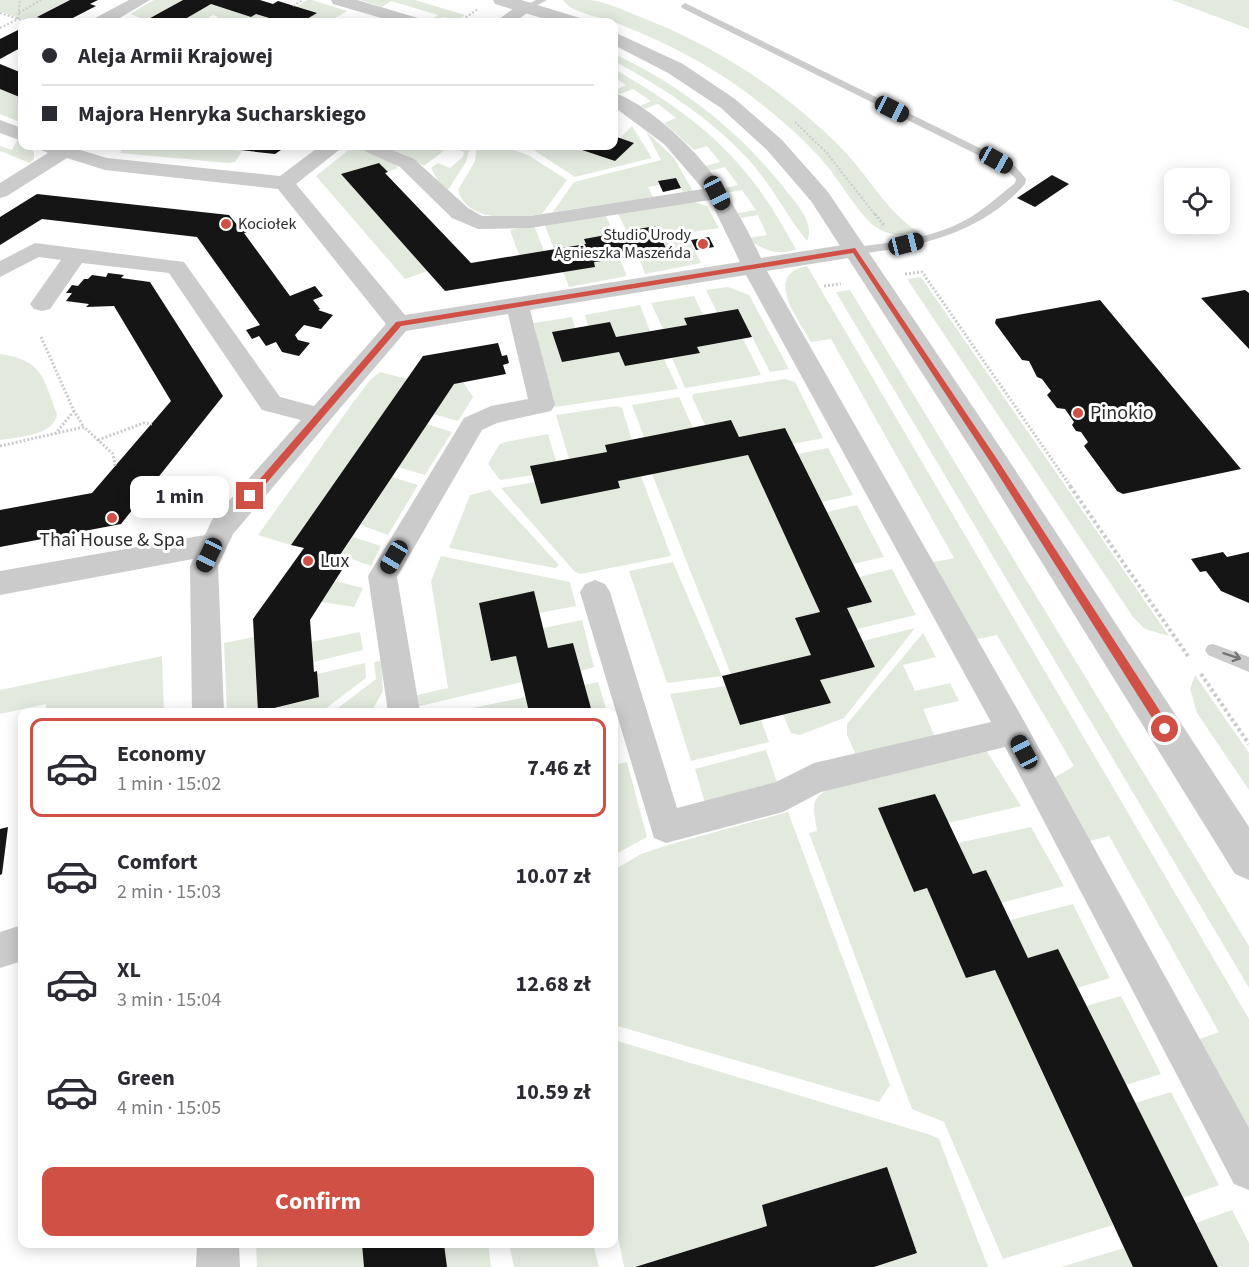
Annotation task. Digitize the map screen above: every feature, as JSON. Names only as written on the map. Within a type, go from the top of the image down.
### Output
[{"type":"street","points":[[108,18],[142,0]]},
{"type":"street","points":[[339,0],[394,18]]},
{"type":"street","points":[[502,0],[535,4],[565,18]]},
{"type":"street","points":[[511,18],[535,4]]},
{"type":"street","points":[[618,40],[694,79],[725,99],[754,124],[805,177],[1007,481],[1249,861]]},
{"type":"street","points":[[618,101],[634,111],[676,145],[717,193],[754,268],[1013,731],[1249,1169]]},
{"type":"street","points":[[0,126],[18,133]]},
{"type":"street","points":[[0,192],[55,150]]},
{"type":"street","points":[[59,150],[105,164],[284,183],[327,150]]},
{"type":"street","points":[[378,150],[407,163],[460,213],[478,223],[530,222],[717,193]]},
{"type":"street","points":[[284,183],[399,324]]},
{"type":"street","points":[[0,270],[35,250],[176,267],[271,404],[319,416]]},
{"type":"street","points":[[208,708],[204,566],[214,544],[222,528],[399,324],[855,250]]},
{"type":"street","points":[[42,304],[76,255]]},
{"type":"street","points":[[403,708],[382,576],[473,424],[491,415],[542,405],[517,305]]},
{"type":"street","points":[[0,584],[214,544]]},
{"type":"street","points":[[595,592],[666,827],[783,796],[814,778],[1013,731]]},
{"type":"street","points":[[0,950],[18,944]]},
{"type":"street","points":[[218,1248],[218,1267]]},
{"type":"lane","points":[[685,6],[996,160],[1012,169],[1021,179],[1020,184],[980,215],[949,232],[906,244],[855,250]]},
{"type":"lane","points":[[1213,650],[1242,660],[1249,665]]},
{"type":"path","points":[[18,19],[20,0]]},
{"type":"path","points":[[18,13],[41,0]]},
{"type":"path","points":[[293,6],[303,0]]},
{"type":"path","points":[[0,13],[18,19]]},
{"type":"path","points":[[0,28],[18,19]]},
{"type":"path","points":[[824,286],[922,272],[1188,656]]},
{"type":"path","points":[[41,337],[74,411],[84,428],[113,454],[115,466]]},
{"type":"path","points":[[54,434],[74,411]]},
{"type":"path","points":[[98,440],[144,423],[152,424]]},
{"type":"path","points":[[0,446],[84,428]]},
{"type":"path","points":[[1195,666],[1249,744]]},
{"type":"shaded area","points":[[0,0],[70,0],[38,16],[43,18],[19,18],[0,12]]},
{"type":"shaded area","points":[[154,0],[183,0],[151,18],[130,14]]},
{"type":"shaded area","points":[[307,0],[312,0],[347,11],[335,18],[308,18],[316,13],[296,7]]},
{"type":"shaded area","points":[[360,0],[415,0],[465,15],[461,18],[434,18],[438,15],[391,1],[382,7]]},
{"type":"shaded area","points":[[563,0],[602,2],[696,41],[750,73],[800,110],[823,131],[854,162],[900,218],[920,232],[909,235],[892,234],[870,222],[827,166],[805,142],[764,106],[728,80],[670,46],[618,24],[618,18],[601,18],[577,11]]},
{"type":"shaded area","points":[[1172,0],[1249,0],[1249,29]]},
{"type":"shaded area","points":[[211,4],[251,17],[256,14],[267,18],[218,18],[213,15],[209,18],[187,18]]},
{"type":"shaded area","points":[[618,56],[687,96],[710,113],[751,150],[801,210],[809,228],[807,241],[748,159],[702,117],[618,63]]},
{"type":"shaded area","points":[[618,71],[670,104],[722,146],[758,187],[796,249],[784,252],[771,251],[759,246],[749,238],[767,235],[758,215],[741,218],[738,213],[756,210],[742,190],[726,193],[722,189],[738,185],[725,167],[709,171],[705,166],[720,162],[707,146],[694,150],[664,123],[676,118],[658,104],[644,109],[640,106],[651,101],[633,89],[618,93],[618,89],[626,85],[618,80]]},
{"type":"shaded area","points":[[0,89],[18,96],[18,121],[0,114]]},
{"type":"shaded area","points":[[632,126],[652,158],[575,177],[535,151],[581,150],[615,161],[634,143],[620,138]]},
{"type":"shaded area","points":[[646,131],[674,158],[694,193],[684,194],[676,178],[658,181],[659,185],[648,187],[653,197],[553,212],[574,182],[661,160]]},
{"type":"shaded area","points":[[18,140],[18,150],[32,150],[34,159],[30,163],[0,151],[0,146],[12,150]]},
{"type":"shaded area","points":[[122,150],[242,151],[235,162],[229,163],[120,153]]},
{"type":"shaded area","points":[[349,150],[362,150],[392,161],[398,168],[387,172],[379,163],[342,175],[428,271],[405,279],[316,176]]},
{"type":"shaded area","points":[[394,150],[445,150],[424,166]]},
{"type":"shaded area","points":[[459,150],[469,150],[466,162],[448,190],[440,184],[431,168],[438,163],[450,168],[463,157],[464,152]]},
{"type":"shaded area","points":[[476,150],[514,150],[528,155],[567,180],[542,214],[519,217],[494,216],[471,208],[463,201],[458,190],[475,161]]},
{"type":"shaded area","points":[[691,201],[707,206],[719,228],[686,233],[701,263],[645,274],[638,255],[668,251],[655,226],[627,232],[617,212]]},
{"type":"shaded area","points":[[605,214],[614,234],[585,239],[586,244],[554,249],[544,223]]},
{"type":"shaded area","points":[[534,225],[544,251],[519,255],[510,230]]},
{"type":"shaded area","points":[[619,258],[627,276],[569,287],[563,272],[595,267],[594,262]]},
{"type":"shaded area","points":[[807,266],[1249,1019],[1249,1137],[1194,1041],[1219,1032],[1109,836],[1086,842],[1052,779],[1074,766],[997,635],[974,640],[930,563],[954,558],[831,339],[811,342],[793,311],[785,288],[787,279],[794,271]]},
{"type":"shaded area","points":[[921,277],[1169,636],[1145,629],[1133,617],[907,279]]},
{"type":"shaded area","points":[[728,287],[749,295],[789,369],[770,372],[738,309],[717,312],[706,290]]},
{"type":"shaded area","points":[[850,290],[1249,946],[1249,988],[836,292]]},
{"type":"shaded area","points":[[694,296],[703,315],[684,318],[687,325],[663,329],[651,303]]},
{"type":"shaded area","points":[[640,305],[650,331],[616,337],[610,322],[588,326],[585,315]]},
{"type":"shaded area","points":[[572,317],[575,328],[619,352],[625,366],[664,359],[678,389],[555,407],[542,366],[534,323]]},
{"type":"shaded area","points":[[743,339],[761,375],[685,388],[672,358],[700,353],[697,347]]},
{"type":"shaded area","points":[[0,354],[25,361],[39,373],[57,414],[49,427],[34,434],[0,440]]},
{"type":"shaded area","points":[[380,372],[407,379],[291,545],[258,535],[352,404],[370,380]]},
{"type":"shaded area","points":[[785,379],[795,382],[823,438],[793,444],[785,428],[739,437],[705,425],[692,397],[693,394]]},
{"type":"shaded area","points":[[463,382],[473,397],[458,421],[433,414],[454,384]]},
{"type":"shaded area","points":[[679,397],[693,428],[644,437],[632,405]]},
{"type":"shaded area","points":[[617,406],[622,408],[632,440],[605,445],[607,452],[569,459],[556,415]]},
{"type":"shaded area","points":[[427,424],[452,432],[425,475],[398,467]]},
{"type":"shaded area","points":[[548,434],[556,461],[533,475],[500,480],[488,464],[499,445],[505,442]]},
{"type":"shaded area","points":[[828,448],[853,495],[822,502],[798,454]]},
{"type":"shaded area","points":[[748,455],[820,612],[795,618],[811,655],[731,674],[652,474]]},
{"type":"shaded area","points":[[641,476],[671,556],[580,574],[575,572],[501,488],[535,482],[620,488],[618,481]]},
{"type":"shaded area","points":[[392,477],[418,485],[388,535],[361,525]]},
{"type":"shaded area","points":[[490,490],[559,565],[555,568],[449,548],[470,495]]},
{"type":"shaded area","points":[[857,505],[884,557],[853,564],[827,512]]},
{"type":"shaded area","points":[[353,537],[381,546],[371,566],[341,555]]},
{"type":"shaded area","points":[[441,556],[570,582],[576,606],[539,613],[534,592],[479,603],[491,660],[516,656],[522,682],[416,707],[413,696],[448,688],[431,581]]},
{"type":"shaded area","points":[[673,562],[722,676],[667,683],[629,571]]},
{"type":"shaded area","points":[[892,569],[916,615],[857,629],[847,608],[859,577]]},
{"type":"shaded area","points":[[335,581],[363,588],[354,607],[321,602]]},
{"type":"shaded area","points":[[582,620],[594,667],[581,671],[573,643],[548,648],[543,628]]},
{"type":"shaded area","points":[[915,628],[844,718],[800,735],[791,733],[783,715],[831,703],[820,680],[875,667],[863,641]]},
{"type":"shaded area","points":[[360,632],[363,650],[313,662],[311,642]]},
{"type":"shaded area","points":[[923,633],[936,657],[903,665],[915,691],[950,683],[959,701],[923,709],[935,737],[856,755],[847,735],[847,724]]},
{"type":"shaded area","points":[[254,637],[258,708],[227,708],[224,643]]},
{"type":"shaded area","points":[[162,656],[164,708],[46,708],[46,704],[18,708],[18,710],[0,714],[0,690]]},
{"type":"shaded area","points":[[381,661],[383,691],[373,708],[338,708],[376,679],[374,662]]},
{"type":"shaded area","points":[[365,663],[366,678],[326,708],[277,708],[319,697],[317,674]]},
{"type":"shaded area","points":[[1195,675],[1249,753],[1249,790],[1197,713],[1190,689]]},
{"type":"shaded area","points":[[598,682],[606,708],[591,708],[584,685]]},
{"type":"shaded area","points":[[726,686],[740,725],[761,720],[769,742],[691,761],[670,694]]},
{"type":"shaded area","points":[[526,697],[528,708],[472,708]]},
{"type":"shaded area","points":[[766,750],[777,782],[705,803],[695,769]]},
{"type":"shaded area","points":[[986,750],[1021,806],[948,823],[935,794],[879,808],[915,892],[927,888],[966,978],[995,970],[1113,1225],[1003,1259],[944,1122],[912,1109],[809,833],[817,831],[814,809],[817,799],[834,785]]},
{"type":"shaded area","points":[[627,762],[647,837],[618,853],[618,764]]},
{"type":"shaded area","points":[[788,812],[890,1085],[879,1102],[618,1026],[618,868],[641,854]]},
{"type":"shaded area","points":[[1031,827],[1064,886],[1001,903],[986,870],[973,874],[958,843]]},
{"type":"shaded area","points":[[1073,904],[1110,978],[1077,988],[1028,958],[1010,920]]},
{"type":"shaded area","points":[[1121,996],[1161,1074],[1126,1085],[1086,1006]]},
{"type":"shaded area","points":[[618,1041],[939,1139],[988,1267],[875,1267],[917,1253],[887,1168],[762,1205],[767,1226],[634,1267],[624,1267],[618,1237]]},
{"type":"shaded area","points":[[1171,1092],[1219,1185],[1183,1198],[1135,1103]]},
{"type":"shaded area","points":[[1232,1210],[1249,1243],[1249,1267],[1218,1267],[1196,1223]]},
{"type":"shaded area","points":[[256,1248],[362,1248],[364,1267],[257,1267]]},
{"type":"shaded area","points":[[445,1248],[489,1248],[491,1267],[447,1267]]},
{"type":"shaded area","points":[[510,1248],[594,1248],[599,1267],[514,1267]]},
{"type":"shaded area","points":[[1124,1248],[1133,1267],[1061,1267]]},
{"type":"building","points":[[70,0],[98,0],[90,4],[96,6],[73,18],[37,17]]},
{"type":"building","points":[[183,0],[260,0],[273,4],[278,1],[317,13],[309,18],[269,18],[256,14],[251,17],[211,4],[187,18],[150,18]]},
{"type":"building","points":[[18,30],[18,49],[0,59],[0,39]]},
{"type":"building","points":[[0,64],[18,71],[18,96],[0,89]]},
{"type":"building","points":[[618,137],[634,143],[615,161],[582,150],[618,150]]},
{"type":"building","points":[[240,150],[281,150],[275,154]]},
{"type":"building","points":[[379,163],[388,172],[385,173],[471,263],[586,244],[584,239],[655,226],[668,252],[594,262],[595,267],[445,291],[341,174]]},
{"type":"building","points":[[1052,175],[1069,184],[1035,207],[1017,198]]},
{"type":"building","points":[[676,178],[681,188],[663,192],[658,181]]},
{"type":"building","points":[[37,194],[229,215],[238,226],[243,225],[247,232],[244,233],[290,296],[315,286],[323,296],[313,300],[320,309],[318,310],[333,315],[321,329],[304,325],[295,335],[298,340],[310,343],[299,356],[282,352],[276,342],[266,346],[259,336],[252,339],[246,330],[260,325],[197,237],[42,219],[0,245],[0,217]]},
{"type":"building","name":"Studio Urody Agnieszka Maszeńda","points":[[709,237],[714,247],[696,250],[691,240]]},
{"type":"building","points":[[108,273],[124,275],[121,278],[150,282],[223,396],[121,524],[0,547],[0,510],[92,493],[171,401],[114,306],[86,307],[89,304],[66,301],[72,293],[66,293],[72,285],[78,286],[92,275],[106,277]]},
{"type":"building","points":[[1245,290],[1249,293],[1249,349],[1201,298]]},
{"type":"building","points":[[1100,300],[1241,469],[1123,494],[1117,491],[1084,446],[1088,442],[1081,432],[1076,431],[1072,425],[1074,422],[1065,409],[1057,408],[1047,395],[1051,391],[1042,379],[1037,377],[1029,361],[1022,360],[995,323],[996,319]]},
{"type":"building","points":[[738,309],[752,337],[697,347],[700,353],[625,366],[619,352],[562,362],[552,332],[610,322],[616,337],[687,325],[684,318]]},
{"type":"building","points":[[498,343],[502,356],[507,355],[509,363],[503,365],[506,374],[454,384],[338,558],[347,562],[310,620],[314,672],[317,671],[319,697],[274,708],[258,708],[253,619],[304,548],[291,545],[423,356]]},
{"type":"building","points":[[731,420],[739,437],[785,428],[872,602],[847,608],[875,667],[820,680],[831,703],[740,725],[722,676],[811,655],[795,618],[820,612],[748,455],[618,481],[620,488],[541,504],[530,466],[607,452],[605,445]]},
{"type":"building","points":[[1223,552],[1227,557],[1249,552],[1249,603],[1221,591],[1206,571],[1200,572],[1191,559]]},
{"type":"building","points":[[534,591],[548,648],[573,643],[591,708],[528,708],[516,656],[491,661],[479,603]]},
{"type":"building","points":[[935,794],[973,874],[986,870],[1028,958],[1058,949],[1218,1267],[1133,1267],[995,970],[966,978],[927,888],[914,892],[878,808]]},
{"type":"building","points":[[8,827],[2,874],[0,875],[0,829]]},
{"type":"building","points":[[887,1167],[917,1253],[874,1267],[635,1267],[767,1226],[762,1205]]},
{"type":"building","points":[[362,1248],[445,1248],[447,1267],[364,1267]]},
{"type":"place","name":"Kociołek","points":[[226,224]]},
{"type":"place","name":"Studio Urody Agnieszka Maszeńda","points":[[703,244]]},
{"type":"place","name":"Pinokio","points":[[1078,413]]},
{"type":"place","name":"Thai House & Spa","points":[[112,518]]},
{"type":"place","name":"Lux","points":[[308,561]]},
{"type":"route","points":[[250,496],[399,324],[855,250],[994,461],[1165,729]]}]
